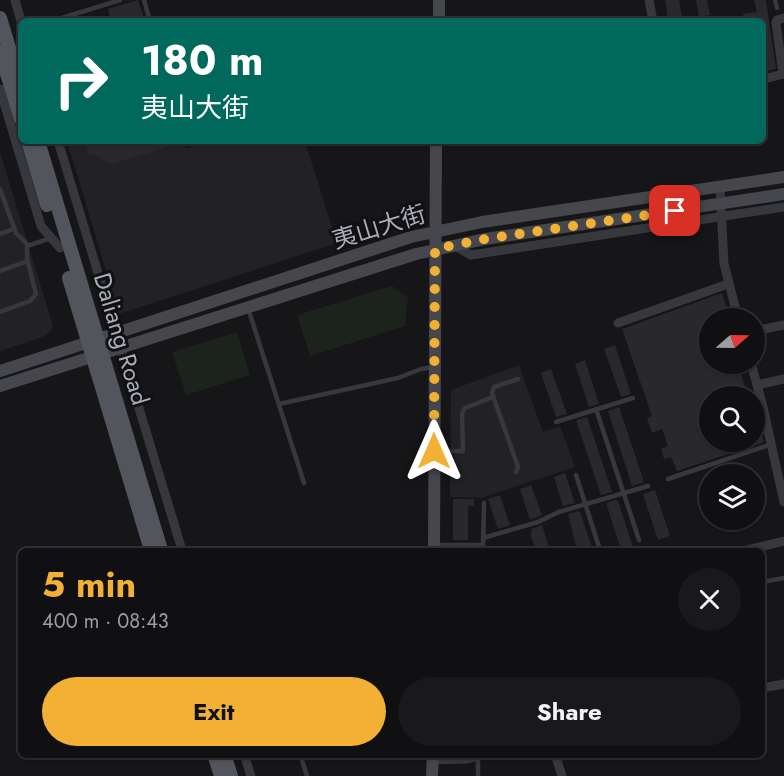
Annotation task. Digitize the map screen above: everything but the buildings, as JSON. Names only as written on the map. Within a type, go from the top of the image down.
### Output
[{"type":"main road","points":[[439,0],[439,18]]},
{"type":"main road","points":[[0,18],[18,77]]},
{"type":"main road","points":[[0,51],[18,109]]},
{"type":"main road","name":"Daliang Road","points":[[29,144],[56,243],[93,341],[160,548]]},
{"type":"main road","name":"Daliang Road","points":[[39,144],[93,341]]},
{"type":"main road","points":[[434,548],[436,144]]},
{"type":"main road","name":"夷山大街","points":[[0,371],[435,231],[784,177]]},
{"type":"main road","name":"夷山大街","points":[[0,386],[435,249],[722,210],[784,194]]},
{"type":"main road","name":"Daliang Road","points":[[98,356],[151,548]]},
{"type":"main road","points":[[215,758],[221,776]]},
{"type":"main road","points":[[225,758],[231,776]]},
{"type":"main road","points":[[432,758],[432,776]]},
{"type":"street","points":[[15,0],[20,18]]},
{"type":"street","points":[[649,0],[652,18]]},
{"type":"street","points":[[766,78],[783,74],[776,23],[777,20],[784,18]]},
{"type":"street","points":[[0,89],[41,226],[56,243]]},
{"type":"street","points":[[59,144],[181,548]]},
{"type":"street","points":[[720,187],[724,264],[735,308]]},
{"type":"street","points":[[722,210],[784,207]]},
{"type":"street","points":[[618,323],[728,284]]},
{"type":"street","points":[[765,329],[784,325]]},
{"type":"street","points":[[754,374],[784,502]]},
{"type":"street","points":[[757,385],[784,379]]},
{"type":"street","points":[[772,446],[784,445]]},
{"type":"street","points":[[755,548],[784,541]]},
{"type":"street","points":[[765,687],[784,684]]},
{"type":"street","points":[[245,758],[251,776]]},
{"type":"street","points":[[556,758],[562,776]]},
{"type":"lane","points":[[62,18],[120,0]]},
{"type":"lane","points":[[144,0],[149,18]]},
{"type":"lane","points":[[775,0],[777,8]]},
{"type":"lane","points":[[0,189],[14,229],[27,246],[28,261],[36,290],[34,299],[0,312]]},
{"type":"lane","points":[[0,234],[14,229]]},
{"type":"lane","points":[[27,246],[56,243]]},
{"type":"lane","points":[[0,271],[28,261]]},
{"type":"lane","points":[[248,308],[304,483]]},
{"type":"lane","points":[[279,404],[398,378],[421,369],[434,367]]},
{"type":"lane","points":[[516,472],[518,467],[492,393],[494,387],[518,379]]},
{"type":"lane","points":[[434,451],[463,451],[462,414],[465,408],[493,397]]},
{"type":"lane","points":[[556,422],[633,398]]},
{"type":"lane","points":[[596,409],[639,540]]},
{"type":"lane","points":[[668,478],[772,446]]},
{"type":"lane","points":[[576,475],[599,548]]},
{"type":"lane","points":[[483,538],[538,522],[559,512],[648,486]]},
{"type":"lane","points":[[434,548],[483,548],[484,503]]},
{"type":"lane","points":[[765,581],[784,578]]},
{"type":"lane","points":[[301,758],[307,776]]},
{"type":"lane","points":[[478,776],[481,758]]},
{"type":"shaded area","points":[[68,144],[185,144],[187,148],[200,144],[306,144],[337,243],[119,314]]},
{"type":"shaded area","points":[[0,152],[53,326],[43,337],[0,351]]},
{"type":"shaded area","points":[[392,286],[408,298],[405,326],[310,356],[297,315]]},
{"type":"shaded area","points":[[237,332],[250,375],[186,395],[172,352]]},
{"type":"shaded area","points":[[519,365],[543,432],[560,426],[575,467],[481,498],[450,497],[451,390]]},
{"type":"route","points":[[434,451],[435,249],[485,239],[675,211]]}]
